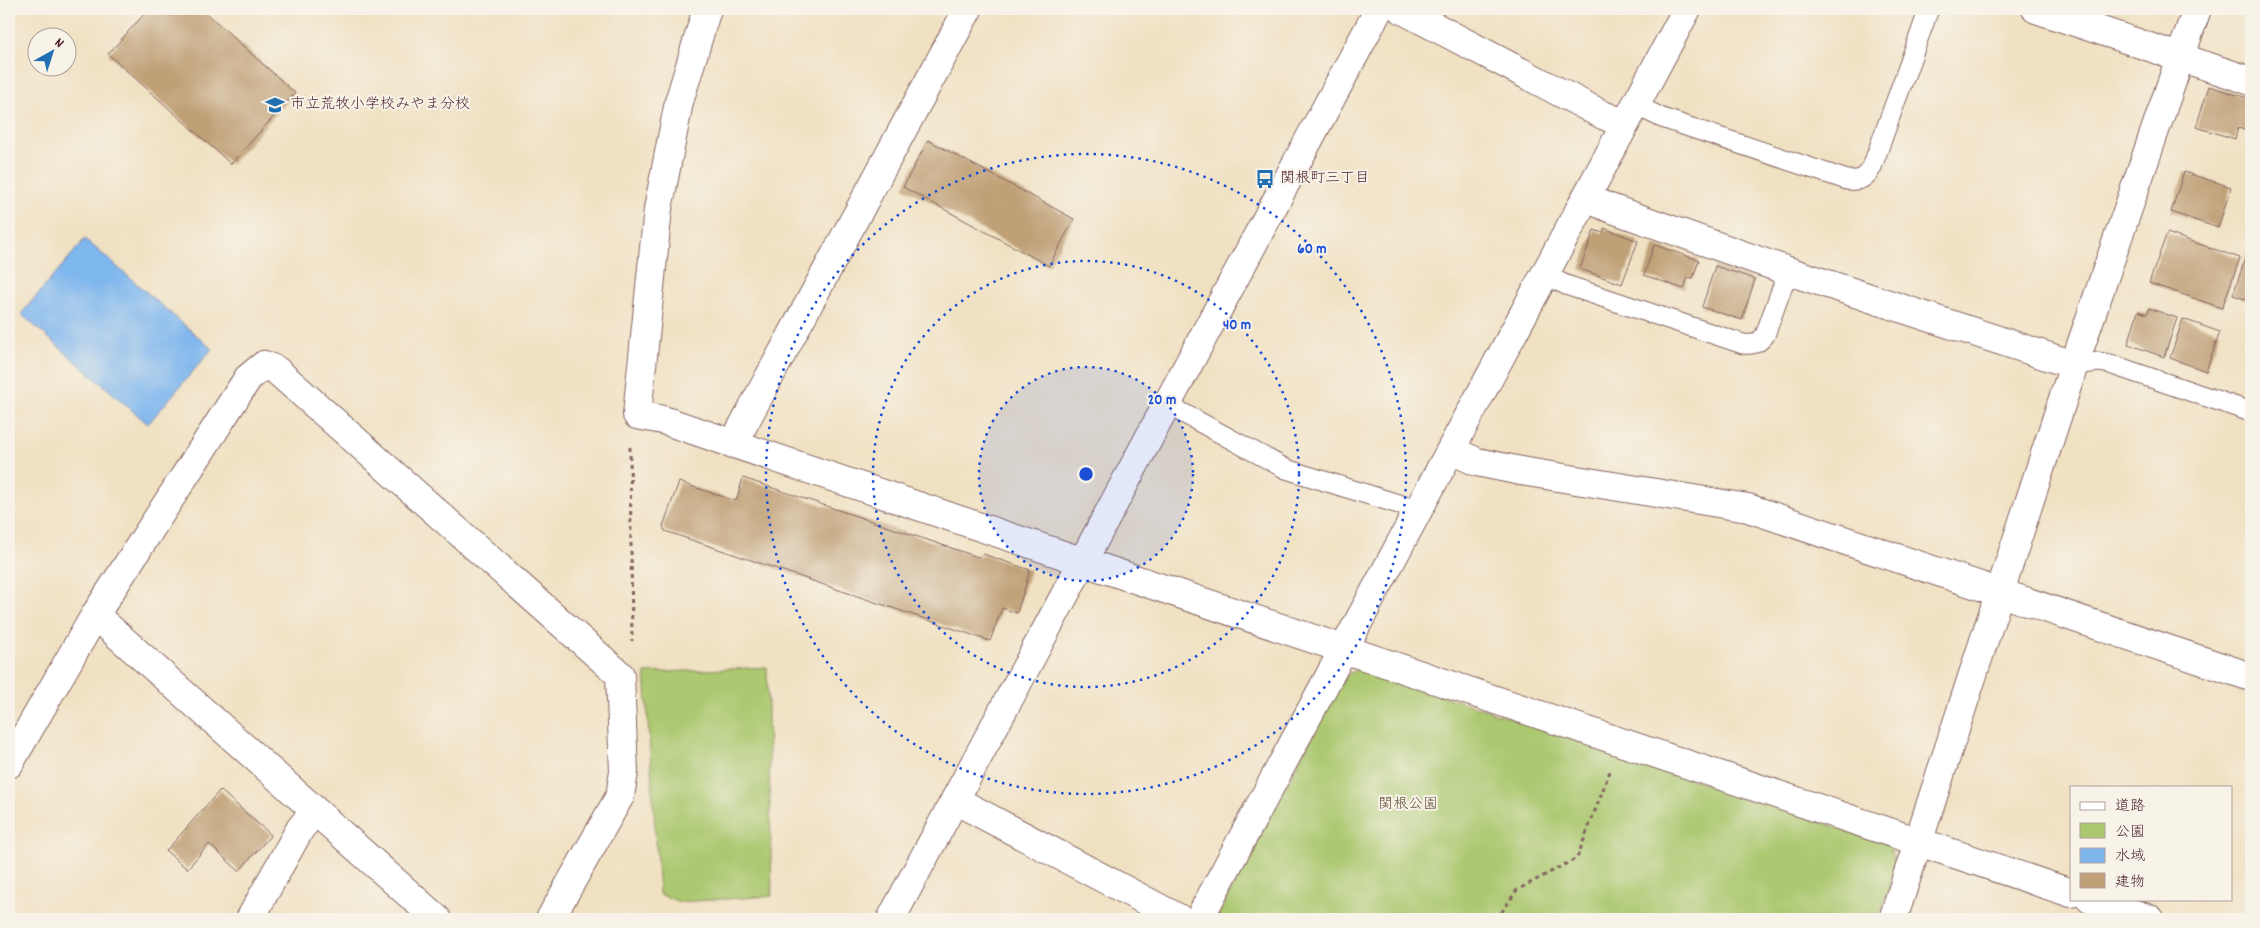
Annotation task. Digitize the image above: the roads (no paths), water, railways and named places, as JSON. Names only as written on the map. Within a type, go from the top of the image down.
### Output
[{"type":"street","points":[[707,9],[679,102],[658,209],[637,415],[663,420],[1343,651],[2070,893]]},
{"type":"street","points":[[733,444],[968,9]]},
{"type":"street","points":[[891,919],[1379,9]]},
{"type":"street","points":[[1401,9],[1604,115],[1631,114]]},
{"type":"street","points":[[1199,919],[1687,9]]},
{"type":"street","points":[[2036,9],[2251,81]]},
{"type":"street","points":[[1893,919],[1920,842],[2074,365],[2197,9]]},
{"type":"street","points":[[1587,198],[1608,208],[1788,270],[2074,365]]},
{"type":"street","points":[[9,764],[95,615],[248,378],[264,365],[276,370],[620,675],[624,772],[620,796],[550,919]]},
{"type":"street","points":[[1450,450],[1477,462],[1521,471],[1715,501],[1748,508],[2251,677]]},
{"type":"street","points":[[95,615],[314,812],[437,919]]},
{"type":"street","points":[[955,800],[1180,919]]},
{"type":"street","points":[[250,919],[300,829],[314,812]]},
{"type":"street","points":[[2093,900],[2150,919]]},
{"type":"lane","points":[[1631,114],[1662,118],[1847,180],[1859,181],[1866,176],[1872,166],[1929,9]]},
{"type":"lane","points":[[1545,275],[1566,286],[1743,344],[1753,345],[1760,343],[1766,336],[1788,270]]},
{"type":"lane","points":[[2074,365],[2098,362],[2110,364],[2251,412]]},
{"type":"lane","points":[[1168,405],[1286,469],[1408,507],[1417,512]]},
{"type":"water","points":[[85,239],[212,349],[148,424],[21,314]]},
{"type":"place","name":"市立荒牧小学校みやま分校","points":[[275,105]]},
{"type":"place","name":"関根町三丁目","points":[[1265,179]]},
{"type":"park label","name":"関根公園","points":[[1408,805]]}]
